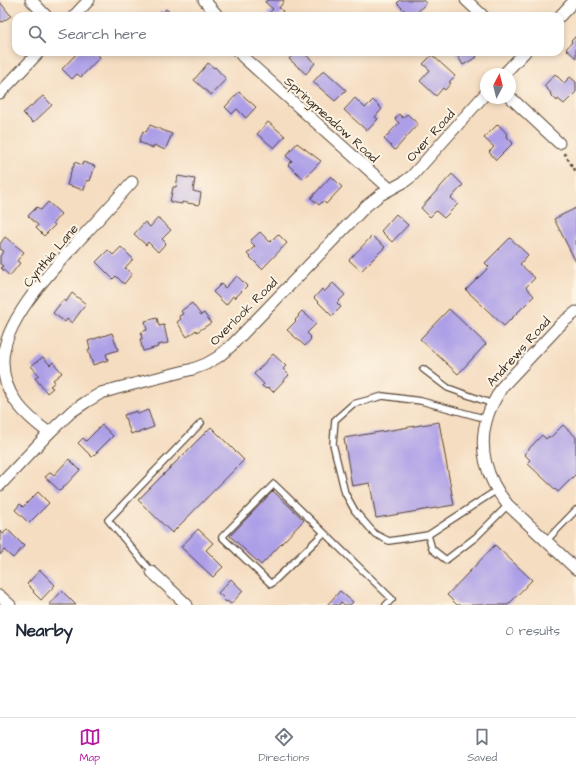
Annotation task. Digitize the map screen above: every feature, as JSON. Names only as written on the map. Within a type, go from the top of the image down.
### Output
[{"type":"street","points":[[31,0],[42,12]]},
{"type":"street","points":[[78,12],[89,0]]},
{"type":"street","points":[[204,0],[214,12]]},
{"type":"street","points":[[466,0],[478,12]]},
{"type":"street","points":[[564,12],[575,0]]},
{"type":"street","points":[[0,93],[35,56]]},
{"type":"street","name":"Springmeadow Road","points":[[242,56],[390,189]]},
{"type":"street","points":[[509,68],[520,56]]},
{"type":"street","name":"Over Road","points":[[390,189],[412,176],[480,101]]},
{"type":"street","points":[[516,103],[559,143]]},
{"type":"street","name":"Cynthia Lane","points":[[49,433],[23,411],[9,391],[3,362],[4,347],[9,333],[37,289],[54,268],[132,182]]},
{"type":"street","name":"Overlook Road","points":[[0,485],[49,433],[71,412],[86,402],[101,394],[118,388],[193,369],[218,357],[231,346],[366,206],[390,189]]},
{"type":"street","name":"Andrews Road","points":[[576,312],[562,323],[502,387],[495,398],[488,415],[483,446],[489,476],[508,505],[576,569]]},
{"type":"street","points":[[152,572],[187,605]]},
{"type":"street","points":[[0,597],[10,605]]},
{"type":"lane","points":[[423,369],[448,388],[493,404]]},
{"type":"lane","points":[[487,419],[421,401],[383,396],[353,404],[335,420],[333,444],[345,493],[355,511],[375,534],[389,541],[428,535],[497,490]]},
{"type":"lane","points":[[152,572],[108,520],[201,423]]},
{"type":"lane","points":[[324,533],[271,584],[222,537],[274,484],[392,599],[386,605]]},
{"type":"lane","points":[[428,535],[432,549],[446,560],[476,537],[508,505]]},
{"type":"lane","points":[[546,541],[576,510]]},
{"type":"path","points":[[559,143],[576,172]]},
{"type":"building","points":[[268,0],[283,0],[284,1],[279,8],[283,11],[270,12],[273,9],[265,2]]},
{"type":"building","points":[[400,0],[423,0],[426,3],[418,12],[406,12],[397,3]]},
{"type":"building","points":[[0,2],[11,16],[2,22],[0,21]]},
{"type":"building","points":[[576,36],[576,58],[566,49]]},
{"type":"building","points":[[74,56],[100,57],[81,77],[77,74],[72,79],[62,69]]},
{"type":"building","points":[[292,56],[307,56],[315,63],[306,74],[289,59]]},
{"type":"building","points":[[431,56],[433,56],[455,76],[449,82],[451,83],[445,90],[443,88],[436,96],[420,81],[430,70],[423,64]]},
{"type":"building","points":[[458,56],[476,56],[477,57],[463,65]]},
{"type":"building","points":[[208,63],[214,68],[215,67],[226,79],[211,95],[194,80]]},
{"type":"building","points":[[324,70],[346,90],[335,101],[313,82]]},
{"type":"building","points":[[555,74],[564,83],[570,77],[576,82],[576,92],[564,104],[558,99],[557,101],[544,86]]},
{"type":"building","points":[[239,92],[256,107],[246,118],[237,109],[232,114],[225,107]]},
{"type":"building","points":[[43,96],[52,105],[33,123],[23,113]]},
{"type":"building","points":[[355,98],[365,108],[373,100],[382,109],[375,117],[378,119],[367,131],[344,110]]},
{"type":"building","points":[[399,114],[403,118],[407,114],[418,124],[395,150],[384,139],[399,123],[395,119]]},
{"type":"building","points":[[268,122],[285,136],[274,148],[257,134]]},
{"type":"building","points":[[498,124],[513,143],[496,160],[489,152],[494,147],[484,138]]},
{"type":"building","points":[[150,125],[172,134],[165,150],[154,145],[153,148],[139,142],[143,131],[146,132]]},
{"type":"building","points":[[297,143],[321,161],[304,179],[288,165],[292,161],[286,156]]},
{"type":"building","points":[[75,162],[82,165],[83,162],[95,166],[90,181],[87,180],[84,190],[67,185]]},
{"type":"building","points":[[452,174],[463,185],[451,198],[458,204],[444,218],[436,211],[430,217],[421,208]]},
{"type":"building","points":[[178,176],[195,179],[193,191],[201,193],[199,205],[182,202],[182,204],[170,202],[173,187],[176,187]]},
{"type":"building","points":[[331,176],[342,187],[326,204],[323,201],[319,205],[311,198]]},
{"type":"building","points":[[48,202],[61,214],[53,223],[55,225],[44,236],[36,228],[38,225],[28,216],[37,207],[41,210]]},
{"type":"building","points":[[576,208],[576,262],[554,219]]},
{"type":"building","points":[[396,214],[408,225],[392,242],[381,231]]},
{"type":"building","points":[[158,218],[171,230],[162,239],[166,243],[158,252],[148,242],[146,245],[134,234],[145,222],[150,227]]},
{"type":"building","points":[[260,232],[270,242],[278,234],[287,243],[262,269],[247,254],[255,246],[250,241]]},
{"type":"building","points":[[372,236],[385,247],[361,271],[349,260]]},
{"type":"building","points":[[5,237],[24,252],[17,261],[20,263],[10,276],[1,268],[3,266],[0,264],[0,256],[4,251],[0,249],[0,244]]},
{"type":"building","points":[[510,238],[528,255],[520,264],[535,278],[526,287],[534,296],[504,326],[466,290],[489,267],[485,263]]},
{"type":"building","points":[[121,247],[133,259],[125,268],[132,274],[124,284],[116,276],[113,279],[96,262],[108,250],[113,255]]},
{"type":"building","points":[[237,276],[247,286],[235,298],[233,296],[226,305],[213,292],[221,284],[225,288]]},
{"type":"building","points":[[333,283],[345,295],[337,303],[341,307],[332,316],[314,298],[322,289],[324,292]]},
{"type":"building","points":[[72,293],[86,304],[72,323],[67,319],[65,322],[53,313],[63,300],[66,302]]},
{"type":"building","points":[[192,303],[201,315],[204,313],[211,323],[197,332],[196,330],[187,337],[177,322],[181,319],[179,316],[183,314],[181,311]]},
{"type":"building","points":[[449,309],[486,344],[458,374],[420,339]]},
{"type":"building","points":[[302,311],[316,324],[307,333],[311,339],[305,346],[287,330],[296,321],[295,320],[299,316],[298,315]]},
{"type":"building","points":[[157,318],[159,326],[164,325],[168,343],[157,345],[158,347],[143,351],[140,339],[142,339],[141,332],[147,330],[145,321]]},
{"type":"building","points":[[112,333],[118,350],[106,354],[108,360],[93,365],[88,350],[90,349],[88,341]]},
{"type":"building","points":[[273,354],[286,366],[283,369],[289,375],[273,392],[268,387],[266,389],[262,386],[264,384],[254,374]]},
{"type":"building","points":[[43,357],[50,365],[53,362],[62,373],[53,380],[55,382],[50,386],[53,388],[47,393],[35,378],[39,375],[31,366]]},
{"type":"building","points":[[148,410],[154,427],[131,434],[124,415],[137,411],[138,414]]},
{"type":"building","points":[[439,422],[454,505],[376,518],[370,483],[352,486],[344,438]]},
{"type":"building","points":[[102,425],[113,436],[92,457],[78,443],[83,438],[86,441]]},
{"type":"building","points":[[563,425],[576,437],[576,474],[558,492],[527,463],[530,460],[524,454],[542,435],[546,439],[549,436],[550,438]]},
{"type":"building","points":[[211,427],[244,460],[172,533],[138,500]]},
{"type":"building","points":[[69,459],[80,470],[60,491],[45,477],[51,472],[54,475]]},
{"type":"building","points":[[273,491],[304,520],[261,565],[230,536]]},
{"type":"building","points":[[38,492],[49,503],[29,523],[15,510],[20,504],[23,507]]},
{"type":"building","points":[[7,529],[24,546],[13,558],[4,550],[0,555],[0,531],[3,534]]},
{"type":"building","points":[[198,529],[213,543],[206,550],[223,567],[213,577],[181,547]]},
{"type":"building","points":[[495,545],[532,580],[508,605],[457,605],[447,595]]},
{"type":"building","points":[[40,570],[55,585],[41,600],[27,584]]},
{"type":"building","points":[[231,579],[243,591],[231,604],[227,601],[226,602],[218,593]]},
{"type":"building","points":[[62,591],[76,605],[49,605]]},
{"type":"building","points":[[340,591],[353,602],[350,605],[345,605],[341,602],[339,605],[327,605]]}]
